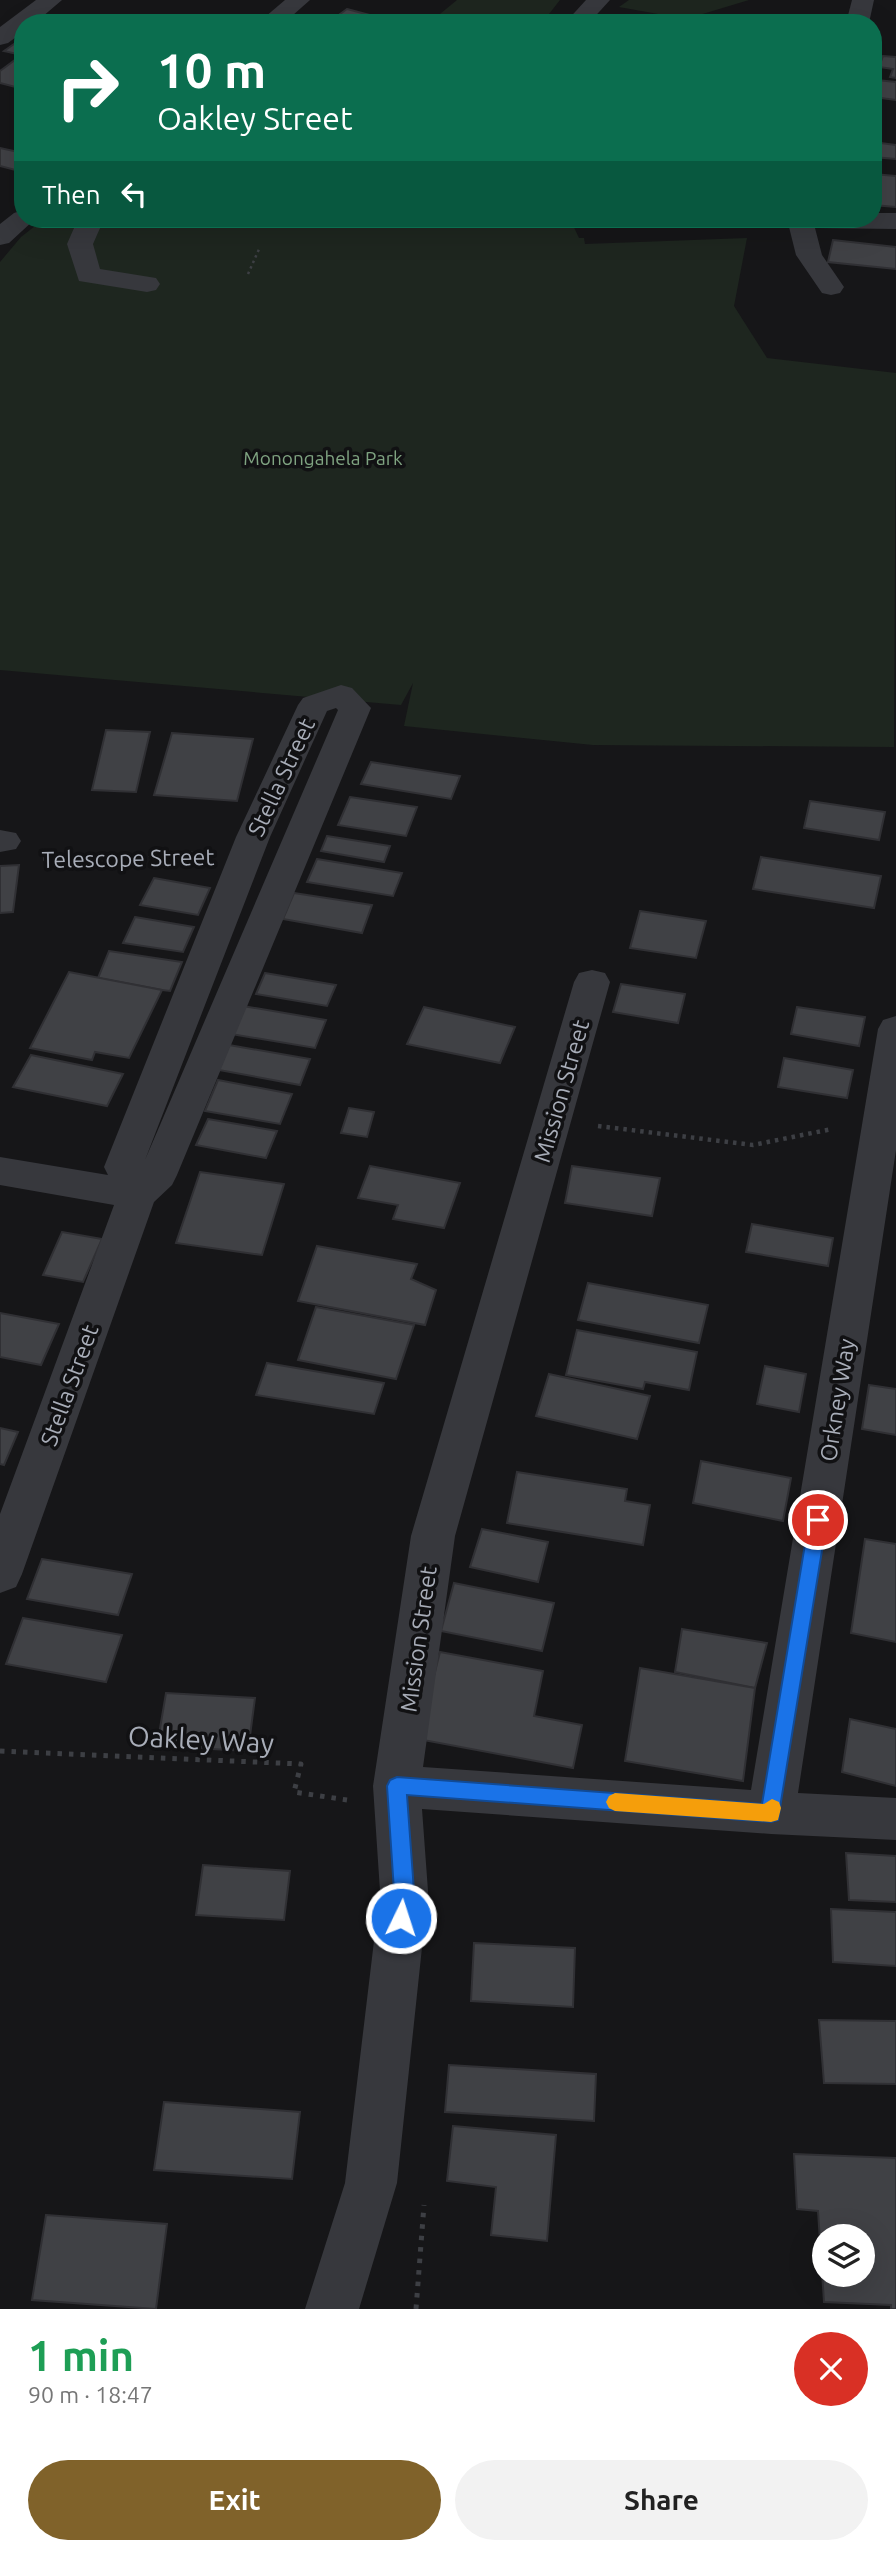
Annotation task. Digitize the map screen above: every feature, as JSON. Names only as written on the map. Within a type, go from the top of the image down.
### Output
[{"type":"street","points":[[32,14],[51,0]]},
{"type":"street","points":[[280,14],[299,0]]},
{"type":"street","points":[[585,14],[599,0]]},
{"type":"street","points":[[0,237],[14,225]]},
{"type":"street","points":[[87,228],[80,244],[88,275],[147,284]]},
{"type":"street","points":[[802,228],[809,256],[831,287]]},
{"type":"street","name":"Stella Street","points":[[0,1574],[137,1195],[158,1175],[355,708],[341,695],[314,705],[244,861],[123,1167],[137,1195]]},
{"type":"street","name":"Mission Street","points":[[332,2309],[371,2183],[404,1891],[397,1786],[433,1536],[592,982]]},
{"type":"street","name":"Orkney Way","points":[[771,1813],[896,1030]]},
{"type":"street","points":[[0,1171],[137,1195]]},
{"type":"street","points":[[397,1786],[771,1813],[896,1819]]},
{"type":"path","points":[[248,274],[260,247]]},
{"type":"path","name":"Telescope Street","points":[[38,859],[209,852],[244,861]]},
{"type":"path","points":[[552,1120],[753,1145],[882,1119]]},
{"type":"path","name":"Oakley Way","points":[[0,1751],[301,1764],[294,1792],[352,1801]]},
{"type":"green space","points":[[457,0],[560,0],[549,14],[440,14]]},
{"type":"green space","points":[[629,0],[749,0],[703,14],[658,14],[619,7]]},
{"type":"green space","name":"Monongahela Park","points":[[32,228],[574,228],[579,238],[584,238],[585,244],[747,238],[734,306],[767,358],[896,373],[894,747],[593,745],[404,726],[413,683],[401,705],[0,670],[0,262]]},
{"type":"building","points":[[347,9],[366,14],[340,14]]},
{"type":"building","points":[[14,44],[14,53],[4,51]]},
{"type":"building","points":[[883,56],[896,57],[896,78],[890,77],[893,69],[882,67]]},
{"type":"building","points":[[14,61],[14,87],[0,83],[0,71]]},
{"type":"building","points":[[882,81],[896,82],[896,100],[882,98]]},
{"type":"building","points":[[882,143],[896,145],[896,159],[882,158]]},
{"type":"building","points":[[0,148],[14,151],[14,170],[0,166]]},
{"type":"building","points":[[882,175],[896,176],[896,207],[882,206]]},
{"type":"building","points":[[833,240],[896,247],[896,269],[828,262]]},
{"type":"building","points":[[106,730],[150,732],[136,792],[92,790]]},
{"type":"building","points":[[172,733],[253,739],[237,801],[154,795]]},
{"type":"building","points":[[371,762],[460,776],[451,799],[361,784]]},
{"type":"building","points":[[350,797],[417,807],[406,836],[338,825]]},
{"type":"building","points":[[810,801],[885,812],[879,840],[804,828]]},
{"type":"building","points":[[327,836],[390,846],[384,862],[321,851]]},
{"type":"building","points":[[761,857],[881,876],[874,908],[753,889]]},
{"type":"building","points":[[317,859],[402,873],[393,896],[307,882]]},
{"type":"building","points":[[19,865],[13,912],[0,913],[0,866]]},
{"type":"building","points":[[154,878],[210,888],[198,915],[140,905]]},
{"type":"building","points":[[294,893],[372,905],[362,933],[283,919]]},
{"type":"building","points":[[640,911],[706,921],[696,958],[630,948]]},
{"type":"building","points":[[135,917],[194,927],[183,952],[123,943]]},
{"type":"building","points":[[109,951],[182,962],[170,991],[162,990],[98,978]]},
{"type":"building","points":[[69,972],[162,990],[129,1058],[95,1052],[92,1060],[30,1048]]},
{"type":"building","points":[[265,973],[336,985],[327,1006],[256,994]]},
{"type":"building","points":[[621,984],[685,994],[678,1023],[613,1012]]},
{"type":"building","points":[[243,1006],[326,1020],[315,1048],[231,1034]]},
{"type":"building","points":[[424,1007],[515,1027],[500,1063],[407,1044]]},
{"type":"building","points":[[797,1007],[865,1017],[859,1046],[791,1034]]},
{"type":"building","points":[[229,1045],[310,1059],[300,1085],[219,1070]]},
{"type":"building","points":[[31,1055],[123,1074],[107,1106],[13,1087]]},
{"type":"building","points":[[784,1058],[853,1070],[847,1098],[778,1087]]},
{"type":"building","points":[[218,1080],[292,1094],[280,1124],[205,1111]]},
{"type":"building","points":[[349,1108],[374,1112],[367,1137],[341,1133]]},
{"type":"building","points":[[208,1119],[277,1131],[266,1158],[196,1145]]},
{"type":"building","points":[[370,1166],[460,1183],[444,1228],[393,1219],[398,1205],[358,1198]]},
{"type":"building","points":[[572,1166],[660,1178],[652,1216],[565,1203]]},
{"type":"building","points":[[200,1172],[284,1184],[262,1255],[176,1243]]},
{"type":"building","points":[[752,1224],[833,1238],[828,1266],[746,1252]]},
{"type":"building","points":[[62,1232],[102,1239],[83,1282],[43,1275]]},
{"type":"building","points":[[317,1246],[417,1264],[411,1279],[436,1290],[425,1325],[298,1301]]},
{"type":"building","points":[[588,1283],[708,1305],[699,1343],[578,1320]]},
{"type":"building","points":[[316,1307],[414,1325],[396,1379],[298,1360]]},
{"type":"building","points":[[0,1313],[59,1324],[41,1365],[0,1357]]},
{"type":"building","points":[[577,1330],[697,1352],[689,1390],[645,1382],[643,1389],[566,1375]]},
{"type":"building","points":[[267,1363],[384,1383],[374,1414],[256,1395]]},
{"type":"building","points":[[765,1366],[806,1374],[799,1412],[757,1404]]},
{"type":"building","points":[[549,1374],[650,1396],[637,1439],[536,1416]]},
{"type":"building","points":[[869,1385],[896,1389],[896,1435],[862,1429]]},
{"type":"building","points":[[0,1428],[18,1432],[4,1465],[0,1464]]},
{"type":"building","points":[[701,1461],[791,1478],[783,1521],[693,1503]]},
{"type":"building","points":[[517,1472],[627,1489],[625,1501],[650,1505],[643,1545],[507,1523]]},
{"type":"building","points":[[482,1529],[548,1542],[538,1582],[470,1567]]},
{"type":"building","points":[[865,1539],[896,1544],[896,1642],[851,1633]]},
{"type":"building","points":[[42,1559],[132,1574],[118,1615],[27,1599]]},
{"type":"building","points":[[454,1583],[554,1603],[542,1651],[441,1631]]},
{"type":"building","points":[[23,1618],[122,1635],[106,1682],[6,1664]]},
{"type":"building","points":[[682,1629],[767,1643],[755,1688],[675,1672]]},
{"type":"building","points":[[440,1652],[543,1671],[534,1716],[582,1725],[573,1768],[418,1739]]},
{"type":"building","points":[[640,1668],[755,1688],[743,1781],[625,1761]]},
{"type":"building","points":[[166,1693],[255,1698],[248,1751],[157,1746]]},
{"type":"building","points":[[850,1719],[896,1729],[896,1786],[842,1772]]},
{"type":"building","points":[[846,1853],[896,1856],[896,1902],[849,1900]]},
{"type":"building","points":[[203,1865],[290,1871],[284,1920],[196,1915]]},
{"type":"building","points":[[831,1909],[896,1912],[896,1966],[833,1962]]},
{"type":"building","points":[[474,1943],[575,1948],[573,2007],[471,2001]]},
{"type":"building","points":[[819,2020],[896,2021],[896,2084],[824,2083]]},
{"type":"building","points":[[449,2065],[596,2074],[594,2121],[445,2112]]},
{"type":"building","points":[[164,2102],[300,2112],[292,2179],[154,2170]]},
{"type":"building","points":[[453,2126],[556,2135],[547,2241],[491,2235],[496,2187],[447,2181]]},
{"type":"building","points":[[794,2154],[896,2158],[896,2309],[891,2309],[891,2305],[824,2302],[823,2287],[875,2287],[875,2224],[819,2224],[818,2211],[797,2209]]},
{"type":"building","points":[[46,2215],[167,2224],[156,2309],[32,2300]]},
{"type":"slow traffic","points":[[615,1802],[771,1813],[772,1808]]},
{"type":"route","points":[[401,1918],[404,1891],[397,1786],[771,1813],[818,1520]]}]
